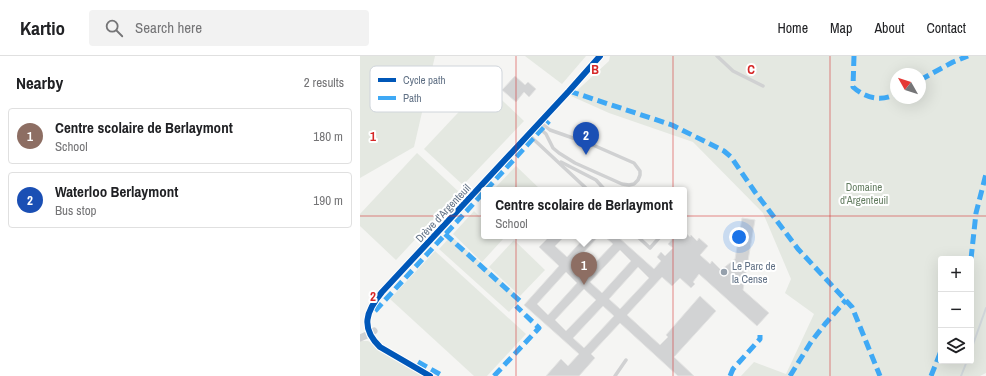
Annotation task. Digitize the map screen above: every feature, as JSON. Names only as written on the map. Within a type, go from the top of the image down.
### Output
[{"type":"street","name":"Drève d'Argenteuil","points":[[372,333],[367,327],[366,320],[374,301],[539,124],[600,56]]},
{"type":"street","points":[[360,338],[372,333],[373,341],[380,347],[430,376]]},
{"type":"lane","points":[[717,56],[733,71],[762,86]]},
{"type":"lane","points":[[539,124],[550,130],[593,145],[634,163],[640,171],[638,180],[634,184],[622,184],[571,161],[554,148],[539,124]]},
{"type":"lane","points":[[528,135],[585,187]]},
{"type":"lane","points":[[554,159],[591,177],[602,187]]},
{"type":"lane","points":[[598,187],[599,183]]},
{"type":"lane","points":[[640,239],[650,248],[658,239]]},
{"type":"lane","points":[[615,376],[626,360]]},
{"type":"green space","points":[[360,56],[435,56],[433,66],[370,66],[370,112],[422,112],[414,147],[360,178]]},
{"type":"green space","points":[[525,56],[586,56],[562,84]]},
{"type":"green space","name":"Domaine d'Argenteuil","points":[[610,56],[986,56],[986,373],[980,376],[741,376],[754,362],[786,374],[814,314],[785,293],[791,279],[763,213],[693,142],[609,113],[571,96],[609,61]]},
{"type":"green space","points":[[502,100],[524,121],[463,185],[424,149],[459,112],[502,112]]},
{"type":"green space","points":[[417,153],[459,192],[396,260],[360,226],[360,214]]},
{"type":"green space","points":[[516,166],[538,187],[496,187]]},
{"type":"green space","points":[[474,211],[481,218],[481,239],[503,239],[482,262],[453,234]]},
{"type":"green space","points":[[451,236],[521,299],[509,312],[439,249]]},
{"type":"green space","points":[[514,240],[545,270],[520,296],[489,267]]},
{"type":"green space","points":[[435,251],[526,334],[487,376],[474,376],[390,299]]},
{"type":"green space","points":[[360,341],[368,341],[426,376],[360,376]]},
{"type":"building","points":[[515,76],[525,85],[528,82],[536,89],[529,97],[524,92],[516,102],[502,90]]},
{"type":"building","points":[[742,218],[755,220],[743,290],[769,313],[757,326],[699,274],[693,282],[695,284],[691,288],[680,278],[672,286],[662,277],[627,315],[660,345],[668,337],[666,335],[700,296],[716,311],[674,357],[694,376],[678,376],[620,323],[591,354],[595,358],[579,376],[546,376],[561,359],[568,366],[579,354],[524,305],[559,266],[539,247],[547,239],[562,239],[555,246],[567,257],[583,239],[596,239],[581,255],[592,266],[613,244],[607,239],[620,239],[654,269],[661,261],[657,257],[661,252],[665,256],[673,248],[668,244],[672,239],[687,239],[687,234],[690,237],[691,235],[697,241],[699,238],[708,246],[700,255],[710,264],[712,261],[721,270],[735,259]],"holes":[[[620,250],[631,261],[602,293],[590,282]],[[638,267],[649,278],[620,309],[609,299]],[[566,272],[577,283],[548,315],[537,304]],[[584,289],[596,300],[566,331],[555,320]],[[603,306],[614,316],[584,348],[573,338]]]},
{"type":"waterway","points":[[974,342],[986,308]]},
{"type":"waterway","points":[[961,376],[966,364]]},
{"type":"marked path","points":[[854,56],[853,87],[863,94],[873,98],[885,98],[890,96]]},
{"type":"marked path","points":[[926,77],[953,62],[968,56]]},
{"type":"marked path","points":[[569,91],[672,125],[724,151],[731,157],[755,192],[798,249],[852,307],[880,376]]},
{"type":"marked path","points":[[489,187],[549,121]]},
{"type":"marked path","points":[[971,256],[976,213],[986,174]]},
{"type":"marked path","points":[[375,311],[481,195]]},
{"type":"marked path","points":[[445,234],[520,301]]},
{"type":"marked path","points":[[790,376],[811,342],[846,300]]},
{"type":"marked path","points":[[494,376],[539,328],[516,306]]},
{"type":"marked path","points":[[730,376],[733,369],[760,339],[760,335]]},
{"type":"marked path","points":[[931,376],[938,358]]},
{"type":"marked path","points":[[418,362],[443,376]]},
{"type":"cycle path","points":[[430,376],[380,347],[374,340],[368,326],[369,313],[372,306],[382,292],[600,56]]},
{"type":"place","name":"Waterloo Berlaymont","points":[[586,155]]},
{"type":"place","name":"Le Parc de la Cense","points":[[724,272]]},
{"type":"place","name":"Centre scolaire de Berlaymont","points":[[584,285]]}]
